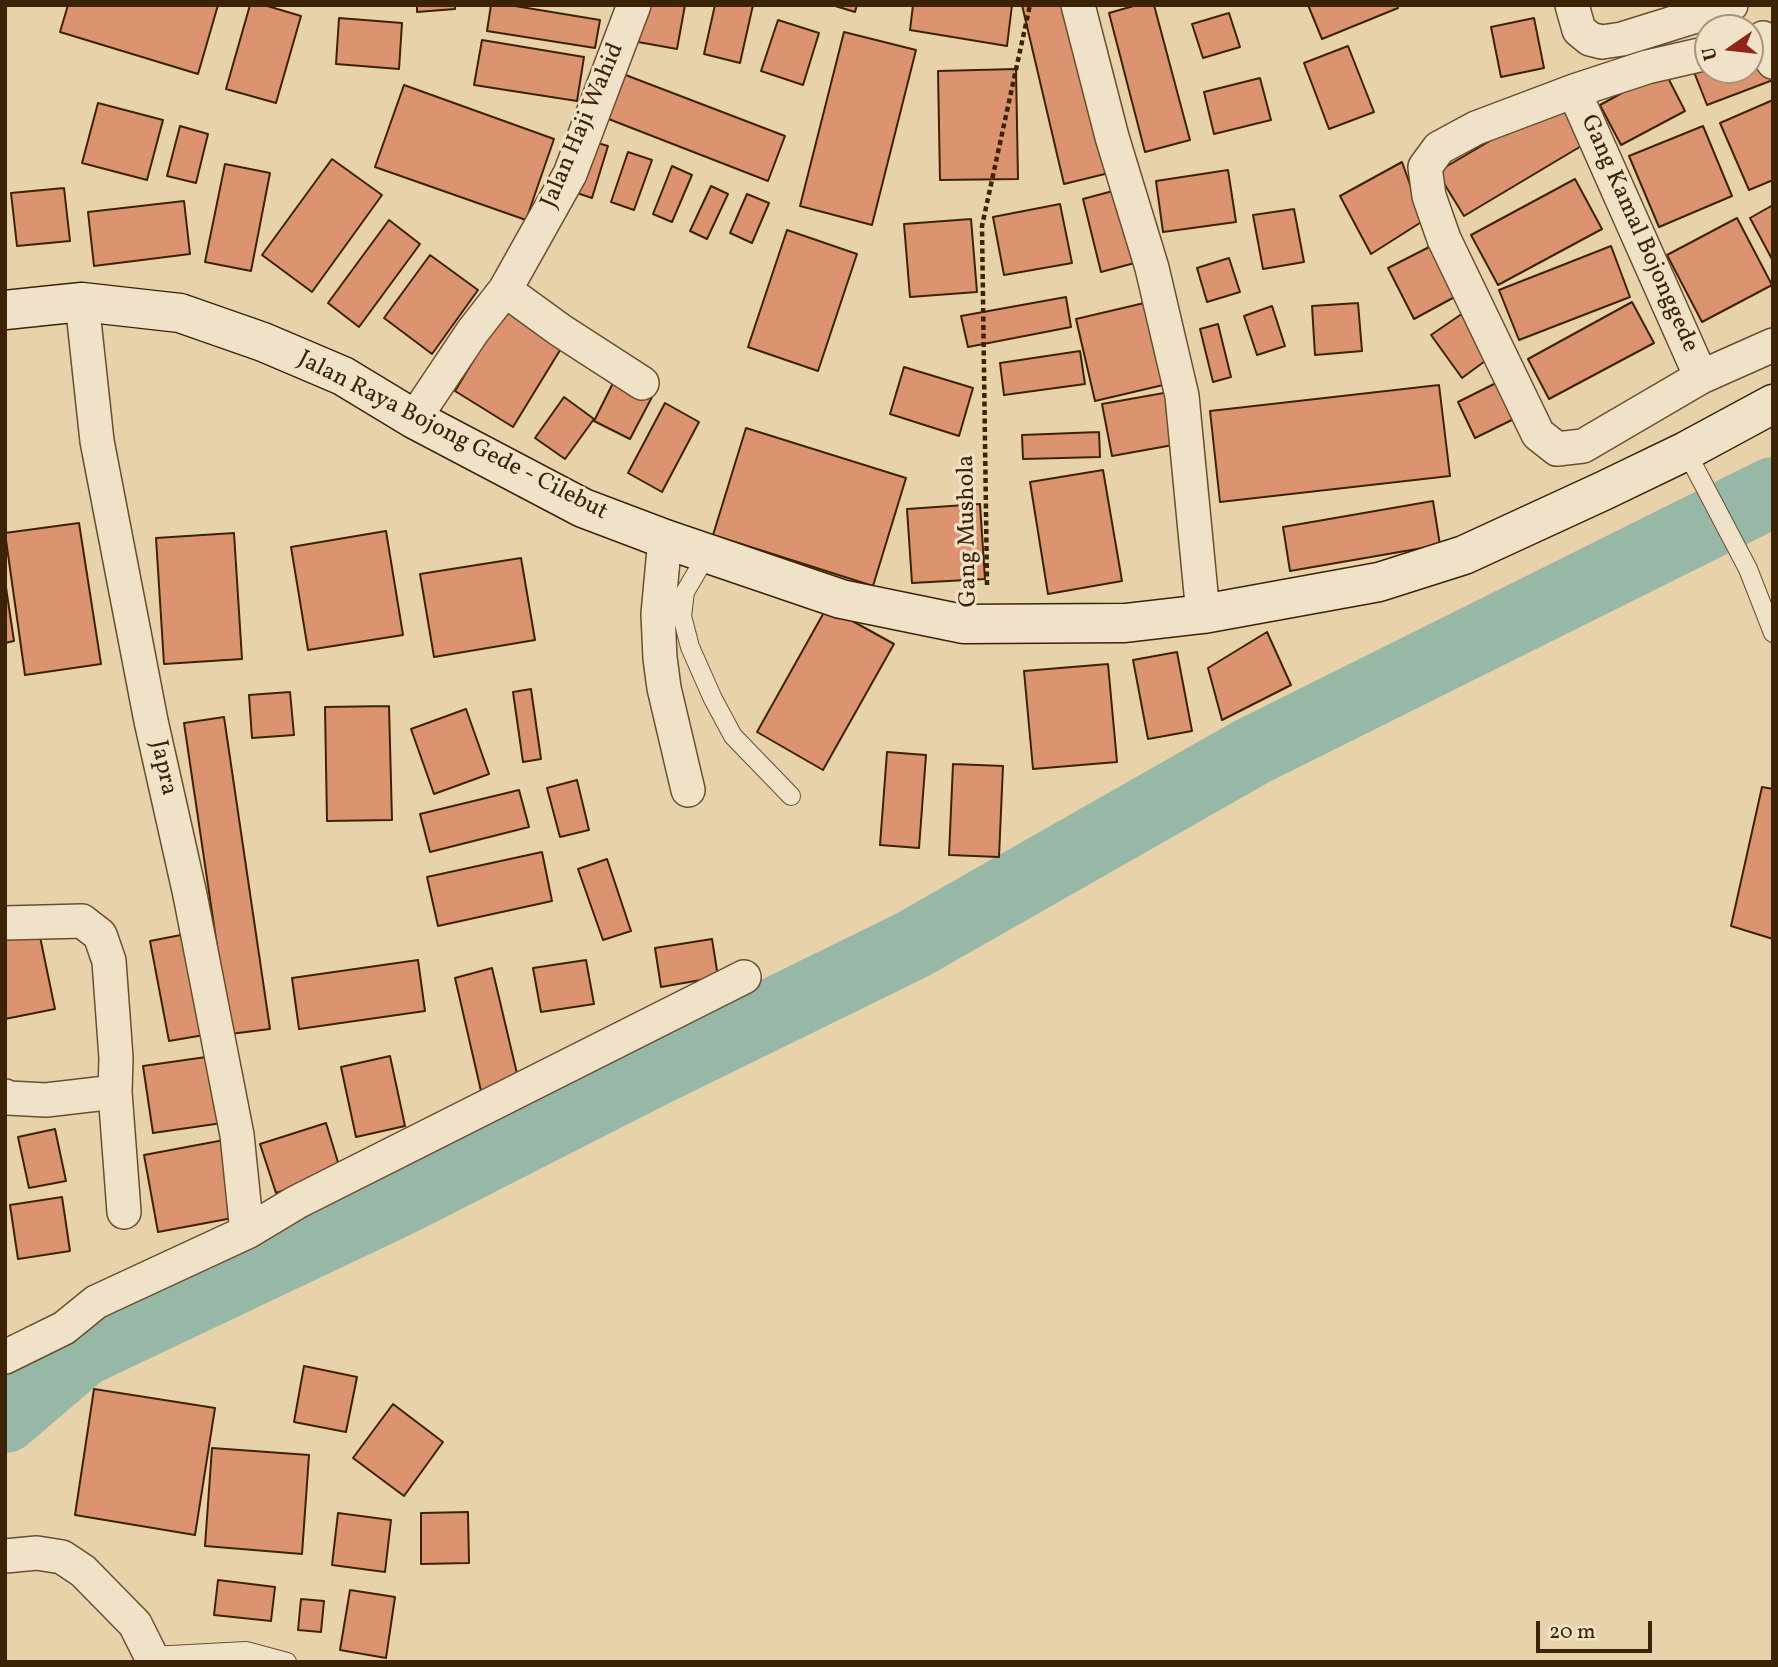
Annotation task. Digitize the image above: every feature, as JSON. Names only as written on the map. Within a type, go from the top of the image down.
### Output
[{"type":"main road","name":"Jalan Raya Bojong Gede - Cilebut","points":[[5,310],[82,302],[180,313],[251,338],[343,376],[414,419],[583,508],[841,599],[963,624],[1125,623],[1203,614],[1379,582],[1464,555],[1686,451],[1773,404]]},
{"type":"street","name":"Jalan Haji Wahid","points":[[414,419],[473,331],[505,290],[569,174],[634,5]]},
{"type":"street","points":[[1078,5],[1112,137],[1152,268],[1182,396],[1203,614]]},
{"type":"street","points":[[1572,5],[1579,30],[1590,39],[1602,42],[1622,39],[1731,5]]},
{"type":"street","points":[[1694,56],[1647,67],[1574,91],[1476,128],[1439,148],[1425,167],[1429,196],[1444,239],[1538,434],[1557,449],[1583,446],[1702,377],[1773,345]]},
{"type":"street","name":"Gang Kamal Bojonggede","points":[[1574,91],[1702,377]]},
{"type":"street","points":[[505,290],[642,383]]},
{"type":"street","name":"Japra","points":[[82,302],[97,441],[151,721],[190,895],[237,1135],[247,1232]]},
{"type":"street","points":[[665,539],[658,614],[660,658],[664,688],[688,790]]},
{"type":"street","points":[[5,923],[82,921],[100,935],[109,961],[124,1212]]},
{"type":"street","points":[[5,1357],[64,1328],[96,1302],[247,1232],[298,1202],[744,977]]},
{"type":"street","points":[[5,1096],[46,1100],[115,1092]]},
{"type":"street","points":[[5,1556],[37,1553],[62,1557],[83,1571],[135,1624],[152,1659]]},
{"type":"lane","points":[[1686,451],[1748,569],[1773,633]]},
{"type":"lane","points":[[708,553],[685,592],[682,616],[690,647],[733,736],[790,796]]},
{"type":"lane","points":[[152,1659],[246,1651],[287,1662]]},
{"type":"path","name":"Gang Mushola","points":[[988,624],[982,226],[1030,5]]},
{"type":"building","points":[[68,5],[218,5],[198,74],[60,32]]},
{"type":"building","points":[[250,5],[264,5],[301,16],[276,103],[226,89]]},
{"type":"building","points":[[417,5],[455,5],[455,9],[417,12]]},
{"type":"building","points":[[491,5],[509,5],[600,20],[595,48],[487,31]]},
{"type":"building","points":[[645,5],[685,5],[677,49],[638,42]]},
{"type":"building","points":[[715,5],[753,5],[740,63],[704,54]]},
{"type":"building","points":[[832,5],[857,5],[855,12]]},
{"type":"building","points":[[913,5],[1012,5],[1007,46],[910,30]]},
{"type":"building","points":[[1022,5],[1074,5],[1113,172],[1064,184]]},
{"type":"building","points":[[1137,5],[1154,5],[1190,140],[1145,152],[1109,13]]},
{"type":"building","points":[[1308,5],[1397,5],[1398,8],[1322,39]]},
{"type":"building","points":[[1229,13],[1240,47],[1203,58],[1192,24]]},
{"type":"building","points":[[339,18],[402,23],[399,69],[336,64]]},
{"type":"building","points":[[1534,18],[1544,68],[1501,77],[1491,27]]},
{"type":"building","points":[[778,20],[819,33],[803,85],[761,71]]},
{"type":"building","points":[[844,32],[916,50],[872,225],[800,206]]},
{"type":"building","points":[[482,40],[584,57],[577,101],[474,85]]},
{"type":"building","points":[[1348,46],[1374,112],[1329,129],[1304,63]]},
{"type":"building","points":[[1764,51],[1773,75],[1773,80],[1764,83]]},
{"type":"building","points":[[1016,69],[1018,179],[940,180],[938,71]]},
{"type":"building","points":[[1664,70],[1685,111],[1621,145],[1600,105]]},
{"type":"building","points":[[623,74],[785,136],[768,181],[606,118]]},
{"type":"building","points":[[1260,78],[1271,120],[1214,134],[1204,92]]},
{"type":"building","points":[[1699,84],[1762,84],[1707,105]]},
{"type":"building","points":[[404,85],[554,139],[526,220],[375,167]]},
{"type":"building","points":[[1563,98],[1588,142],[1464,216],[1437,172]]},
{"type":"building","points":[[1773,100],[1773,180],[1749,190],[1720,123]]},
{"type":"building","points":[[98,103],[163,120],[147,180],[82,163]]},
{"type":"building","points":[[180,126],[208,134],[196,183],[167,176]]},
{"type":"building","points":[[1703,126],[1732,196],[1659,227],[1629,156]]},
{"type":"building","points":[[587,140],[608,146],[592,198],[571,191]]},
{"type":"building","points":[[628,152],[652,160],[634,210],[611,202]]},
{"type":"building","points":[[332,159],[382,195],[312,292],[262,255]]},
{"type":"building","points":[[1402,162],[1423,221],[1371,254],[1340,196]]},
{"type":"building","points":[[225,164],[270,173],[251,271],[205,262]]},
{"type":"building","points":[[672,166],[692,175],[672,222],[653,214]]},
{"type":"building","points":[[1228,170],[1236,222],[1163,232],[1156,181]]},
{"type":"building","points":[[1575,179],[1602,229],[1498,285],[1471,235]]},
{"type":"building","points":[[711,186],[728,194],[707,239],[690,231]]},
{"type":"building","points":[[64,188],[70,241],[17,246],[11,193]]},
{"type":"building","points":[[1124,188],[1142,261],[1101,272],[1083,199]]},
{"type":"building","points":[[747,194],[769,203],[752,243],[730,233]]},
{"type":"building","points":[[184,201],[190,254],[94,266],[88,212]]},
{"type":"building","points":[[1060,204],[1072,263],[1004,275],[993,217]]},
{"type":"building","points":[[1773,205],[1773,261],[1750,218]]},
{"type":"building","points":[[1294,209],[1304,262],[1263,269],[1253,215]]},
{"type":"building","points":[[1737,218],[1772,285],[1702,322],[1667,255]]},
{"type":"building","points":[[971,219],[977,292],[910,297],[904,224]]},
{"type":"building","points":[[389,220],[420,244],[359,327],[328,303]]},
{"type":"building","points":[[787,230],[857,254],[818,371],[748,347]]},
{"type":"building","points":[[1437,243],[1462,293],[1414,319],[1388,268]]},
{"type":"building","points":[[1611,246],[1630,297],[1519,340],[1499,290]]},
{"type":"building","points":[[430,255],[478,290],[432,354],[384,318]]},
{"type":"building","points":[[1229,258],[1240,292],[1207,302],[1197,268]]},
{"type":"building","points":[[1066,297],[1071,327],[968,347],[961,316]]},
{"type":"building","points":[[1157,300],[1176,382],[1095,401],[1076,319]]},
{"type":"building","points":[[1632,302],[1654,343],[1549,399],[1528,359]]},
{"type":"building","points":[[1358,303],[1362,351],[1315,355],[1312,306]]},
{"type":"building","points":[[507,305],[565,342],[513,427],[455,391]]},
{"type":"building","points":[[1272,306],[1285,346],[1257,355],[1244,316]]},
{"type":"building","points":[[1466,311],[1496,353],[1462,378],[1431,335]]},
{"type":"building","points":[[1218,324],[1231,377],[1213,382],[1200,329]]},
{"type":"building","points":[[1080,351],[1085,384],[1004,395],[1000,363]]},
{"type":"building","points":[[904,367],[973,388],[959,436],[890,414]]},
{"type":"building","points":[[615,379],[652,397],[630,439],[594,421]]},
{"type":"building","points":[[1502,380],[1520,416],[1475,438],[1458,402]]},
{"type":"building","points":[[1439,385],[1450,476],[1220,502],[1210,411]]},
{"type":"building","points":[[1175,391],[1184,443],[1112,456],[1102,404]]},
{"type":"building","points":[[564,397],[594,419],[565,459],[535,438]]},
{"type":"building","points":[[665,403],[699,422],[662,492],[628,473]]},
{"type":"building","points":[[746,428],[906,478],[873,586],[713,535]]},
{"type":"building","points":[[1099,432],[1100,457],[1023,459],[1022,435]]},
{"type":"building","points":[[1103,470],[1122,581],[1048,594],[1030,482]]},
{"type":"building","points":[[1433,501],[1440,545],[1290,571],[1283,527]]},
{"type":"building","points":[[980,504],[985,579],[912,583],[907,509]]},
{"type":"building","points":[[79,523],[101,664],[25,675],[5,533]]},
{"type":"building","points":[[386,531],[403,635],[308,650],[291,547]]},
{"type":"building","points":[[234,533],[242,659],[164,664],[156,538]]},
{"type":"building","points":[[521,558],[535,640],[434,657],[420,574]]},
{"type":"building","points":[[5,581],[14,641],[5,643]]},
{"type":"building","points":[[827,607],[894,644],[823,770],[757,732]]},
{"type":"building","points":[[1267,632],[1291,685],[1222,720],[1208,668]]},
{"type":"building","points":[[1177,652],[1192,731],[1148,739],[1133,660]]},
{"type":"building","points":[[1108,664],[1117,762],[1033,769],[1024,671]]},
{"type":"building","points":[[531,689],[541,759],[523,762],[513,692]]},
{"type":"building","points":[[290,692],[294,735],[252,738],[249,695]]},
{"type":"building","points":[[389,706],[392,820],[327,821],[325,707]]},
{"type":"building","points":[[466,709],[489,774],[434,794],[411,729]]},
{"type":"building","points":[[224,717],[270,1029],[230,1034],[184,723]]},
{"type":"building","points":[[887,752],[926,755],[919,848],[880,845]]},
{"type":"building","points":[[953,764],[1003,766],[999,857],[949,855]]},
{"type":"building","points":[[577,780],[589,830],[560,837],[547,788]]},
{"type":"building","points":[[1762,787],[1773,789],[1773,939],[1731,926]]},
{"type":"building","points":[[519,790],[529,827],[430,852],[420,814]]},
{"type":"building","points":[[542,852],[552,901],[438,926],[427,877]]},
{"type":"building","points":[[607,859],[631,931],[603,940],[578,869]]},
{"type":"building","points":[[39,932],[55,1009],[5,1019],[5,939]]},
{"type":"building","points":[[186,934],[204,1035],[169,1041],[150,941]]},
{"type":"building","points":[[712,939],[718,977],[661,987],[655,948]]},
{"type":"building","points":[[418,960],[425,1011],[299,1029],[292,978]]},
{"type":"building","points":[[586,960],[594,1004],[541,1012],[533,968]]},
{"type":"building","points":[[492,968],[519,1082],[481,1091],[455,978]]},
{"type":"building","points":[[213,1056],[222,1123],[153,1133],[143,1066]]},
{"type":"building","points":[[390,1056],[405,1126],[356,1137],[341,1067]]},
{"type":"building","points":[[326,1123],[341,1172],[276,1193],[260,1144]]},
{"type":"building","points":[[55,1129],[66,1181],[29,1188],[18,1137]]},
{"type":"building","points":[[224,1140],[238,1217],[158,1232],[144,1155]]},
{"type":"building","points":[[62,1197],[70,1251],[18,1259],[10,1205]]},
{"type":"building","points":[[304,1366],[357,1377],[346,1432],[294,1422]]},
{"type":"building","points":[[94,1389],[215,1408],[195,1535],[75,1515]]},
{"type":"building","points":[[393,1404],[443,1442],[404,1496],[353,1458]]},
{"type":"building","points":[[212,1448],[309,1455],[302,1554],[205,1546]]},
{"type":"building","points":[[468,1512],[469,1563],[421,1564],[421,1513]]},
{"type":"building","points":[[338,1513],[391,1520],[385,1572],[332,1565]]},
{"type":"building","points":[[218,1580],[275,1587],[271,1621],[214,1615]]},
{"type":"building","points":[[350,1590],[395,1597],[386,1658],[340,1650]]},
{"type":"building","points":[[301,1599],[324,1601],[321,1632],[298,1630]]},
{"type":"waterway","points":[[5,1418],[82,1352],[396,1203],[651,1073],[912,945],[1251,752],[1773,492]]}]
